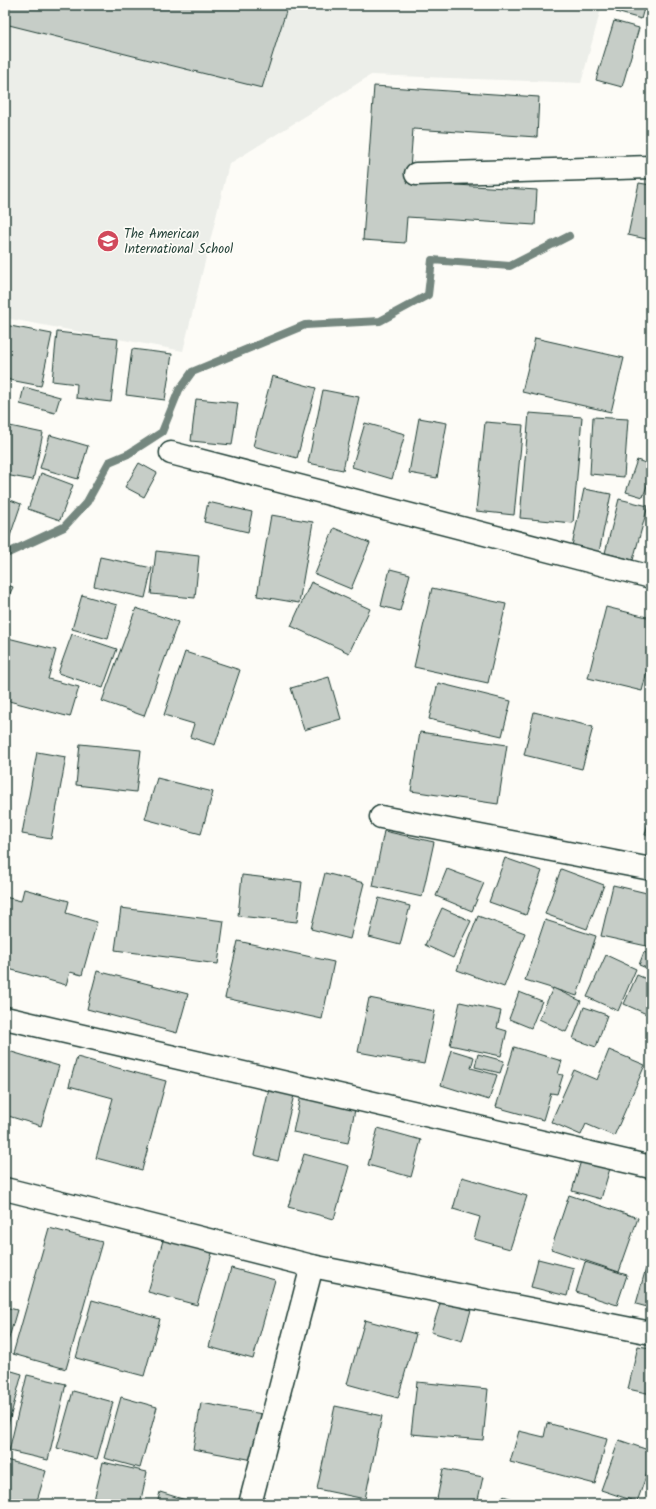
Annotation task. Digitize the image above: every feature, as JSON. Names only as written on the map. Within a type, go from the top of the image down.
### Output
[{"type":"street","points":[[416,174],[651,167]]},
{"type":"street","points":[[171,453],[651,577]]},
{"type":"street","points":[[381,816],[651,870]]},
{"type":"street","points":[[5,1018],[651,1167]]},
{"type":"street","points":[[5,1189],[312,1266],[651,1333]]},
{"type":"street","points":[[250,1504],[312,1266]]},
{"type":"shaded area","name":"The American International School","points":[[5,5],[602,5],[581,83],[371,75],[229,164],[183,351],[5,318]]},
{"type":"building","points":[[5,5],[288,5],[262,88],[5,24]]},
{"type":"building","points":[[617,5],[645,5],[641,19],[616,12]]},
{"type":"building","points":[[614,21],[639,28],[622,87],[596,80]]},
{"type":"building","points":[[374,86],[539,97],[537,137],[413,129],[409,182],[537,190],[535,225],[407,217],[405,243],[363,240]]},
{"type":"building","points":[[639,183],[651,185],[651,240],[628,235]]},
{"type":"building","points":[[5,325],[52,334],[41,386],[5,379]]},
{"type":"building","points":[[57,332],[118,339],[111,402],[76,398],[77,384],[52,381]]},
{"type":"building","points":[[535,338],[624,358],[611,412],[522,392]]},
{"type":"building","points":[[132,349],[172,354],[165,400],[126,395]]},
{"type":"building","points":[[272,376],[316,388],[297,458],[253,446]]},
{"type":"building","points":[[24,387],[60,397],[55,413],[20,404]]},
{"type":"building","points":[[323,390],[359,397],[343,470],[308,463]]},
{"type":"building","points":[[196,399],[238,403],[232,445],[191,441]]},
{"type":"building","points":[[529,413],[582,417],[573,523],[520,518]]},
{"type":"building","points":[[593,417],[628,419],[624,477],[590,474]]},
{"type":"building","points":[[419,418],[447,423],[437,478],[409,473]]},
{"type":"building","points":[[485,422],[523,425],[514,515],[476,511]]},
{"type":"building","points":[[365,423],[405,434],[392,479],[352,467]]},
{"type":"building","points":[[5,425],[43,433],[33,480],[5,475]]},
{"type":"building","points":[[50,435],[88,446],[78,479],[40,468]]},
{"type":"building","points":[[637,460],[651,465],[651,474],[643,497],[626,492]]},
{"type":"building","points":[[139,463],[157,473],[144,497],[125,487]]},
{"type":"building","points":[[41,473],[73,485],[60,520],[28,509]]},
{"type":"building","points":[[584,489],[611,494],[599,552],[572,546]]},
{"type":"building","points":[[5,498],[21,504],[9,539],[5,538]]},
{"type":"building","points":[[619,499],[648,506],[633,560],[605,553]]},
{"type":"building","points":[[208,502],[252,512],[248,532],[204,522]]},
{"type":"building","points":[[271,515],[313,522],[299,603],[257,596]]},
{"type":"building","points":[[334,528],[370,543],[351,589],[315,574]]},
{"type":"building","points":[[156,551],[199,556],[195,598],[151,594]]},
{"type":"building","points":[[100,557],[152,568],[145,598],[94,586]]},
{"type":"building","points":[[390,569],[410,574],[400,611],[381,606]]},
{"type":"building","points":[[311,582],[370,609],[349,653],[291,626]]},
{"type":"building","points":[[5,584],[13,587],[5,604]]},
{"type":"building","points":[[432,588],[506,604],[488,683],[414,667]]},
{"type":"building","points":[[82,595],[117,605],[108,639],[72,629]]},
{"type":"building","points":[[606,607],[651,618],[651,656],[642,691],[588,678]]},
{"type":"building","points":[[136,608],[178,622],[144,716],[102,701]]},
{"type":"building","points":[[72,634],[117,649],[103,688],[58,673]]},
{"type":"building","points":[[8,638],[56,650],[48,679],[79,687],[70,717],[5,700],[5,650]]},
{"type":"building","points":[[185,652],[240,670],[215,745],[190,737],[194,724],[164,715]]},
{"type":"building","points":[[329,677],[341,719],[304,730],[291,688]]},
{"type":"building","points":[[438,683],[511,701],[502,736],[429,719]]},
{"type":"building","points":[[534,712],[593,727],[582,769],[524,755]]},
{"type":"building","points":[[420,732],[507,745],[498,804],[411,791]]},
{"type":"building","points":[[80,744],[141,750],[136,792],[76,785]]},
{"type":"building","points":[[37,752],[66,757],[51,839],[22,834]]},
{"type":"building","points":[[157,778],[213,792],[201,834],[145,819]]},
{"type":"building","points":[[651,811],[651,836],[645,835]]},
{"type":"building","points":[[384,831],[434,842],[422,897],[373,886]]},
{"type":"building","points":[[505,858],[542,871],[526,915],[489,902]]},
{"type":"building","points":[[447,869],[484,883],[472,911],[436,896]]},
{"type":"building","points":[[561,869],[604,885],[587,929],[545,914]]},
{"type":"building","points":[[325,873],[364,883],[350,939],[311,929]]},
{"type":"building","points":[[242,875],[302,882],[297,922],[238,916]]},
{"type":"building","points":[[613,885],[651,894],[651,947],[601,936]]},
{"type":"building","points":[[24,889],[69,901],[66,913],[97,922],[82,975],[70,972],[66,985],[5,968],[5,897],[21,901]]},
{"type":"building","points":[[379,898],[410,906],[400,945],[369,937]]},
{"type":"building","points":[[121,908],[224,921],[218,964],[115,950]]},
{"type":"building","points":[[442,908],[471,921],[453,958],[425,945]]},
{"type":"building","points":[[478,916],[525,933],[504,987],[457,970]]},
{"type":"building","points":[[545,920],[596,936],[577,996],[525,980]]},
{"type":"building","points":[[238,941],[334,962],[322,1019],[225,998]]},
{"type":"building","points":[[644,952],[651,955],[651,978],[647,976],[649,969],[639,965]]},
{"type":"building","points":[[606,955],[636,969],[618,1011],[587,997]]},
{"type":"building","points":[[97,971],[188,994],[177,1033],[87,1009]]},
{"type":"building","points":[[637,975],[651,981],[651,1016],[624,1004]]},
{"type":"building","points":[[553,988],[581,1001],[566,1032],[539,1019]]},
{"type":"building","points":[[519,992],[542,1001],[531,1028],[509,1019]]},
{"type":"building","points":[[369,998],[435,1011],[424,1064],[358,1052]]},
{"type":"building","points":[[460,1002],[501,1011],[497,1028],[507,1031],[501,1056],[450,1045]]},
{"type":"building","points":[[584,1007],[607,1015],[596,1047],[573,1039]]},
{"type":"building","points":[[514,1047],[562,1061],[558,1074],[563,1075],[557,1094],[551,1093],[543,1120],[496,1107]]},
{"type":"building","points":[[5,1050],[59,1066],[41,1126],[5,1115]]},
{"type":"building","points":[[451,1050],[474,1057],[471,1068],[497,1075],[489,1100],[441,1085]]},
{"type":"building","points":[[609,1050],[645,1065],[614,1136],[586,1124],[581,1135],[551,1122],[574,1070],[597,1080]]},
{"type":"building","points":[[478,1054],[504,1061],[500,1073],[475,1067]]},
{"type":"building","points":[[77,1057],[166,1081],[142,1170],[96,1158],[113,1098],[69,1086]]},
{"type":"building","points":[[269,1089],[294,1095],[278,1161],[254,1155]]},
{"type":"building","points":[[301,1095],[356,1105],[348,1143],[293,1132]]},
{"type":"building","points":[[378,1128],[421,1140],[411,1177],[368,1165]]},
{"type":"building","points":[[304,1154],[349,1166],[334,1219],[288,1207]]},
{"type":"building","points":[[582,1157],[611,1165],[601,1199],[572,1191]]},
{"type":"building","points":[[462,1177],[527,1196],[510,1249],[474,1239],[480,1217],[453,1209]]},
{"type":"building","points":[[569,1195],[638,1218],[619,1272],[551,1249]]},
{"type":"building","points":[[49,1228],[102,1242],[66,1369],[13,1354]]},
{"type":"building","points":[[166,1230],[215,1243],[197,1305],[148,1292]]},
{"type":"building","points":[[651,1250],[651,1308],[636,1304]]},
{"type":"building","points":[[538,1259],[574,1268],[567,1296],[531,1287]]},
{"type":"building","points":[[585,1262],[627,1275],[617,1305],[576,1292]]},
{"type":"building","points":[[231,1268],[275,1280],[253,1359],[209,1347]]},
{"type":"building","points":[[92,1300],[160,1319],[144,1376],[76,1358]]},
{"type":"building","points":[[441,1301],[471,1310],[462,1341],[431,1332]]},
{"type":"building","points":[[5,1307],[17,1310],[5,1352]]},
{"type":"building","points":[[365,1320],[416,1334],[398,1398],[347,1384]]},
{"type":"building","points":[[638,1346],[651,1348],[651,1394],[628,1389]]},
{"type":"building","points":[[5,1369],[22,1374],[7,1429],[5,1429]]},
{"type":"building","points":[[27,1375],[66,1384],[48,1460],[9,1451]]},
{"type":"building","points":[[417,1382],[488,1389],[483,1440],[411,1434]]},
{"type":"building","points":[[73,1391],[113,1402],[97,1459],[57,1448]]},
{"type":"building","points":[[121,1397],[157,1407],[140,1468],[104,1458]]},
{"type":"building","points":[[201,1403],[268,1415],[259,1461],[193,1449]]},
{"type":"building","points":[[335,1406],[382,1416],[365,1499],[317,1489]]},
{"type":"building","points":[[547,1423],[607,1439],[595,1484],[510,1462],[519,1431],[544,1437]]},
{"type":"building","points":[[619,1440],[651,1451],[651,1462],[637,1502],[601,1490]]},
{"type":"building","points":[[6,1460],[46,1471],[36,1504],[5,1504]]},
{"type":"building","points":[[103,1462],[147,1472],[140,1504],[93,1504]]},
{"type":"building","points":[[443,1469],[483,1477],[477,1504],[436,1504]]},
{"type":"building","points":[[160,1492],[192,1502],[191,1504],[157,1504]]},
{"type":"building","points":[[503,1496],[529,1504],[500,1504]]},
{"type":"waterway","points":[[5,552],[8,553],[64,527],[87,502],[109,462],[128,454],[162,432],[179,390],[192,372],[305,325],[380,321],[428,295],[432,260],[510,266],[569,236]]},
{"type":"place","name":"The American International School","points":[[108,241]]}]
